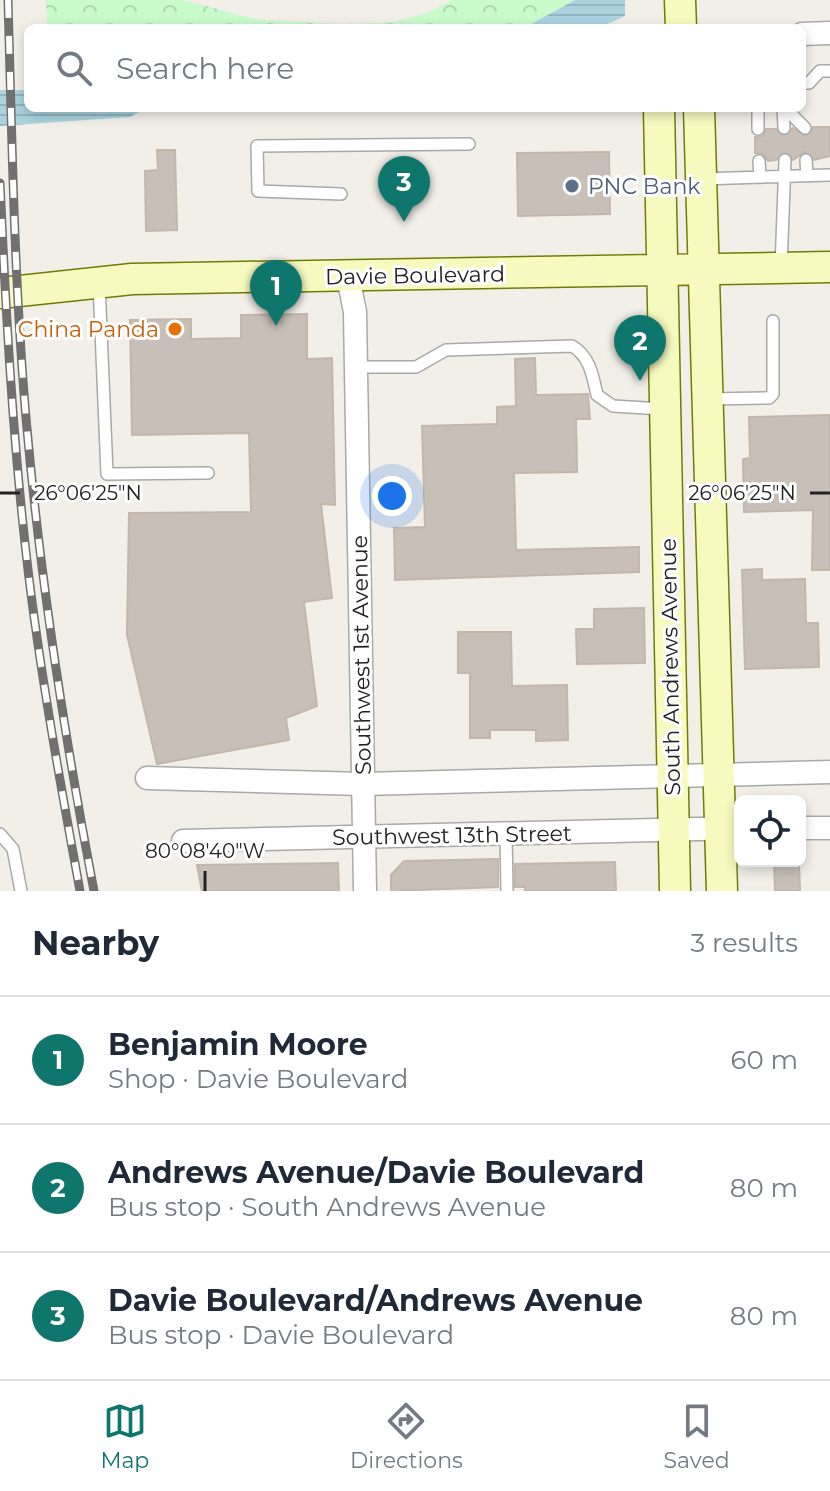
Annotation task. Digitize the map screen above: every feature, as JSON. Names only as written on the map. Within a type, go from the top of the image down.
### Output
[{"type":"main road","points":[[680,0],[681,24]]},
{"type":"main road","name":"South Andrews Avenue","points":[[659,112],[675,891]]},
{"type":"main road","name":"South Andrews Avenue","points":[[699,112],[719,775],[731,828],[722,891]]},
{"type":"main road","name":"Davie Boulevard","points":[[0,293],[99,283],[830,267]]},
{"type":"street","points":[[806,34],[830,33]]},
{"type":"street","name":"Southwest 1st Avenue","points":[[348,277],[355,312],[365,891]]},
{"type":"street","points":[[147,778],[363,784],[830,772]]},
{"type":"street","name":"Southwest 13th Street","points":[[183,841],[731,828]]},
{"type":"street","points":[[806,828],[830,828]]},
{"type":"lane","points":[[806,83],[820,71],[830,71]]},
{"type":"lane","points":[[758,112],[758,129]]},
{"type":"lane","points":[[784,112],[784,128]]},
{"type":"lane","points":[[788,112],[805,128]]},
{"type":"lane","points":[[341,194],[258,191],[257,146],[469,144]]},
{"type":"lane","points":[[781,268],[780,219],[785,160]]},
{"type":"lane","points":[[806,160],[807,176]]},
{"type":"lane","points":[[759,161],[760,177]]},
{"type":"lane","points":[[700,179],[830,175]]},
{"type":"lane","points":[[99,283],[107,474],[208,473]]},
{"type":"lane","points":[[707,400],[769,398],[773,394],[773,321]]},
{"type":"lane","points":[[356,367],[416,367],[446,350],[572,346],[581,351],[592,371],[597,395],[613,406],[666,409]]},
{"type":"lane","points":[[0,834],[13,849],[21,891]]},
{"type":"lane","points":[[506,834],[507,891]]},
{"type":"green space","points":[[46,0],[183,0],[259,20],[345,24],[47,24]]},
{"type":"green space","points":[[452,0],[575,0],[531,24],[345,24],[394,22],[430,12]]},
{"type":"water","points":[[575,0],[625,0],[625,16],[608,24],[531,24]]},
{"type":"water","points":[[0,90],[24,90],[24,112],[139,112],[130,117],[0,126]]},
{"type":"building","points":[[813,127],[830,127],[830,156],[814,160],[805,152],[793,160],[785,152],[776,160],[768,161],[763,154],[755,153],[755,137],[763,136],[766,129],[776,129],[784,136],[793,128],[806,136]]},
{"type":"building","points":[[157,150],[175,150],[177,230],[146,231],[145,171],[158,170]]},
{"type":"building","points":[[609,152],[610,214],[518,216],[517,153]]},
{"type":"building","points":[[307,314],[307,359],[332,358],[335,505],[321,504],[332,598],[304,602],[317,706],[286,718],[289,740],[157,764],[127,635],[129,513],[251,512],[249,433],[132,435],[130,320],[191,319],[191,339],[241,338],[241,315]]},
{"type":"building","points":[[535,358],[536,395],[588,394],[590,419],[576,419],[577,472],[514,473],[516,550],[639,547],[639,572],[395,580],[394,528],[425,527],[422,426],[497,424],[497,407],[516,406],[515,359]]},
{"type":"building","points":[[830,415],[830,570],[812,570],[813,510],[744,512],[743,459],[750,458],[749,417]]},
{"type":"building","points":[[762,569],[762,580],[805,579],[806,623],[818,623],[819,667],[745,669],[742,570]]},
{"type":"building","points":[[644,608],[645,663],[577,664],[576,629],[594,629],[594,609]]},
{"type":"building","points":[[458,632],[511,632],[512,686],[567,685],[568,740],[536,741],[536,730],[490,730],[490,738],[470,738],[470,673],[458,673]]},
{"type":"building","points":[[498,859],[498,887],[391,891],[391,875],[404,861]]},
{"type":"building","points":[[615,862],[616,891],[525,891],[525,887],[515,887],[515,864]]},
{"type":"building","points":[[338,863],[339,891],[202,891],[197,865]]},
{"type":"building","points":[[774,867],[799,867],[800,891],[775,891]]},
{"type":"railway","points":[[8,0],[16,261],[32,478],[54,655],[94,891]]},
{"type":"railway","points":[[0,183],[23,529],[46,696],[80,891]]},
{"type":"place","name":"PNC Bank","points":[[572,186]]},
{"type":"place","name":"Davie Boulevard/Andrews Avenue","points":[[404,222]]},
{"type":"place","name":"Benjamin Moore","points":[[276,326]]},
{"type":"place","name":"China Panda","points":[[175,329]]},
{"type":"place","name":"Andrews Avenue/Davie Boulevard","points":[[640,381]]}]
